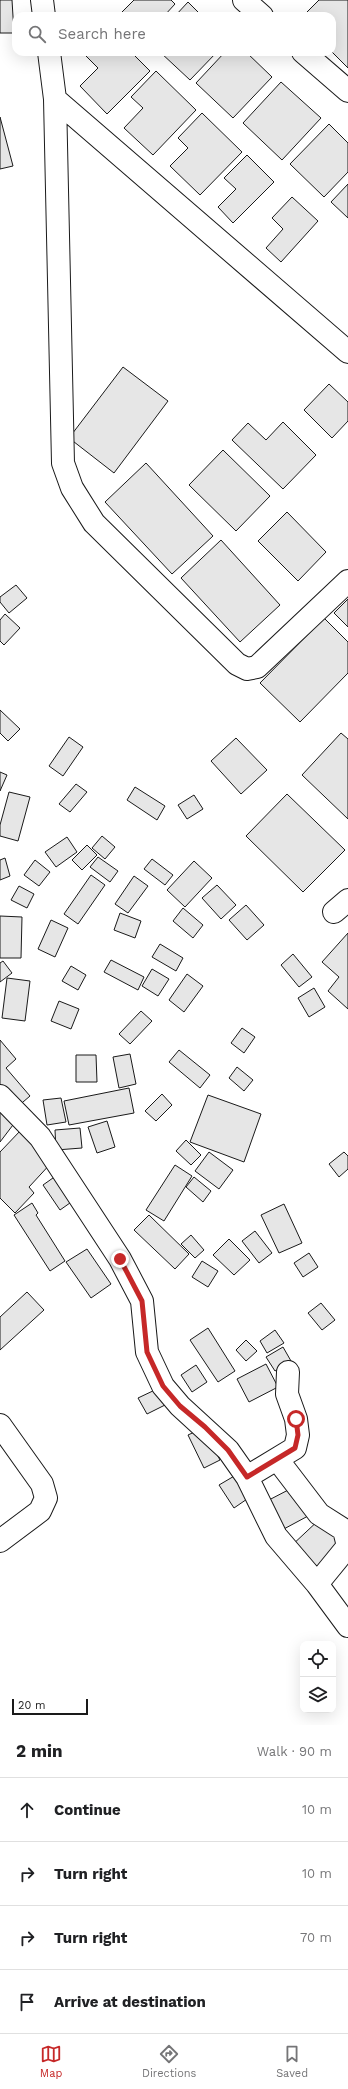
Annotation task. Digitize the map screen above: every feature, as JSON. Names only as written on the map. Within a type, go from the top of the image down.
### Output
[{"type":"street","points":[[42,0],[44,12]]},
{"type":"street","points":[[244,0],[258,12]]},
{"type":"street","points":[[50,56],[55,99],[63,463],[72,488],[94,523],[237,664],[247,669],[257,667],[348,581]]},
{"type":"street","points":[[308,56],[348,91]]},
{"type":"street","points":[[55,99],[348,352]]},
{"type":"street","points":[[0,1096],[40,1137],[120,1259],[142,1301],[147,1352],[163,1386],[180,1406],[205,1427],[228,1450],[247,1477],[276,1536],[318,1584],[348,1626]]},
{"type":"street","points":[[247,1477],[295,1448],[298,1435],[296,1419],[287,1394],[288,1372]]},
{"type":"street","points":[[0,1426],[42,1484],[46,1498],[40,1511],[0,1541]]},
{"type":"street","points":[[276,1459],[319,1514],[344,1530],[348,1546],[318,1584]]},
{"type":"building","points":[[0,0],[12,0],[12,33],[0,33]]},
{"type":"building","points":[[134,0],[171,0],[175,4],[168,12],[122,12]]},
{"type":"building","points":[[319,0],[348,0],[348,68],[336,56],[336,12],[307,12]]},
{"type":"building","points":[[188,2],[198,12],[179,12]]},
{"type":"building","points":[[86,56],[135,56],[150,71],[107,114],[80,86],[98,68]]},
{"type":"building","points":[[164,56],[213,56],[190,80]]},
{"type":"building","points":[[221,56],[250,56],[272,77],[233,118],[196,83]]},
{"type":"building","points":[[156,71],[196,110],[153,155],[124,128],[143,108],[131,97]]},
{"type":"building","points":[[281,82],[321,118],[282,160],[243,123]]},
{"type":"building","points":[[202,113],[242,152],[200,195],[170,166],[188,148],[178,138]]},
{"type":"building","points":[[0,117],[13,166],[0,169]]},
{"type":"building","points":[[329,124],[348,143],[348,172],[324,197],[290,164]]},
{"type":"building","points":[[247,155],[274,182],[233,223],[218,207],[236,189],[224,178]]},
{"type":"building","points":[[348,184],[348,218],[331,202]]},
{"type":"building","points":[[292,197],[318,221],[281,262],[266,248],[283,229],[272,218]]},
{"type":"building","points":[[123,367],[168,401],[114,473],[69,438]]},
{"type":"building","points":[[329,384],[348,402],[348,421],[332,438],[304,410]]},
{"type":"building","points":[[283,422],[316,455],[283,489],[232,440],[248,423],[266,440]]},
{"type":"building","points":[[223,450],[270,496],[236,531],[189,485]]},
{"type":"building","points":[[146,463],[213,536],[172,574],[105,502]]},
{"type":"building","points":[[287,512],[326,552],[298,581],[258,541]]},
{"type":"building","points":[[221,540],[280,605],[240,642],[181,578]]},
{"type":"building","points":[[16,585],[27,598],[9,613],[0,602],[0,597]]},
{"type":"building","points":[[348,599],[348,627],[334,613]]},
{"type":"building","points":[[5,614],[20,628],[4,645],[0,641],[0,620]]},
{"type":"building","points":[[324,618],[348,642],[348,673],[300,722],[260,683]]},
{"type":"building","points":[[0,710],[20,729],[8,741],[0,733]]},
{"type":"building","points":[[341,733],[348,739],[348,819],[302,775]]},
{"type":"building","points":[[69,737],[83,747],[63,776],[49,766]]},
{"type":"building","points":[[236,738],[267,770],[241,794],[211,761]]},
{"type":"building","points":[[0,772],[7,775],[0,791]]},
{"type":"building","points":[[76,784],[87,792],[70,812],[59,804]]},
{"type":"building","points":[[135,787],[165,806],[157,820],[127,800]]},
{"type":"building","points":[[9,792],[30,797],[18,841],[0,836],[0,825]]},
{"type":"building","points":[[287,794],[345,850],[303,892],[246,836]]},
{"type":"building","points":[[194,795],[203,809],[187,819],[178,805]]},
{"type":"building","points":[[102,836],[115,847],[105,859],[92,848]]},
{"type":"building","points":[[67,837],[77,852],[56,867],[45,852]]},
{"type":"building","points":[[87,845],[97,855],[82,870],[72,860]]},
{"type":"building","points":[[98,857],[118,871],[110,882],[90,867]]},
{"type":"building","points":[[5,858],[10,876],[0,880],[0,860]]},
{"type":"building","points":[[152,859],[173,875],[165,885],[144,869]]},
{"type":"building","points":[[35,860],[50,872],[39,886],[24,875]]},
{"type":"building","points":[[194,861],[212,878],[185,907],[167,890]]},
{"type":"building","points":[[91,875],[105,885],[78,924],[64,914]]},
{"type":"building","points":[[134,876],[148,886],[128,913],[115,904]]},
{"type":"building","points":[[217,885],[236,905],[221,919],[202,898]]},
{"type":"building","points":[[19,886],[34,894],[27,908],[11,900]]},
{"type":"building","points":[[246,905],[264,925],[247,940],[229,920]]},
{"type":"building","points":[[183,908],[203,925],[193,938],[173,921]]},
{"type":"building","points":[[120,913],[141,921],[135,938],[114,930]]},
{"type":"building","points":[[0,916],[22,917],[21,958],[0,958]]},
{"type":"building","points":[[51,920],[68,928],[55,957],[38,949]]},
{"type":"building","points":[[348,933],[348,1009],[328,991],[339,977],[322,962]]},
{"type":"building","points":[[160,944],[183,958],[176,971],[152,957]]},
{"type":"building","points":[[293,954],[312,977],[299,987],[281,965]]},
{"type":"building","points":[[111,960],[144,977],[138,990],[104,972]]},
{"type":"building","points":[[3,961],[12,973],[0,982],[0,963]]},
{"type":"building","points":[[71,966],[86,975],[78,990],[62,981]]},
{"type":"building","points":[[152,969],[169,979],[158,996],[142,986]]},
{"type":"building","points":[[187,974],[203,986],[184,1012],[169,1000]]},
{"type":"building","points":[[7,978],[30,981],[25,1021],[2,1018]]},
{"type":"building","points":[[314,988],[325,1007],[309,1017],[298,998]]},
{"type":"building","points":[[59,1001],[79,1009],[71,1029],[51,1021]]},
{"type":"building","points":[[141,1011],[152,1021],[130,1044],[119,1034]]},
{"type":"building","points":[[242,1028],[255,1037],[244,1053],[231,1043]]},
{"type":"building","points":[[0,1040],[16,1059],[6,1068],[30,1096],[16,1108],[0,1090]]},
{"type":"building","points":[[179,1050],[210,1075],[200,1088],[169,1062]]},
{"type":"building","points":[[130,1054],[136,1084],[119,1088],[113,1057]]},
{"type":"building","points":[[76,1055],[96,1055],[97,1082],[76,1082]]},
{"type":"building","points":[[237,1067],[253,1080],[244,1091],[229,1078]]},
{"type":"building","points":[[129,1088],[134,1113],[69,1125],[64,1101]]},
{"type":"building","points":[[162,1094],[172,1105],[156,1121],[145,1111]]},
{"type":"building","points":[[208,1095],[261,1114],[244,1162],[190,1142]]},
{"type":"building","points":[[61,1098],[66,1122],[47,1125],[43,1100]]},
{"type":"building","points":[[0,1109],[16,1121],[0,1142]]},
{"type":"building","points":[[107,1121],[115,1147],[97,1153],[88,1127]]},
{"type":"building","points":[[80,1128],[82,1148],[56,1150],[55,1130]]},
{"type":"building","points":[[21,1130],[53,1161],[29,1187],[34,1193],[15,1213],[0,1198],[0,1152]]},
{"type":"building","points":[[186,1140],[201,1155],[191,1165],[176,1151]]},
{"type":"building","points":[[209,1152],[233,1170],[219,1189],[195,1171]]},
{"type":"building","points":[[344,1152],[348,1156],[348,1169],[339,1177],[329,1164]]},
{"type":"building","points":[[175,1165],[192,1176],[164,1221],[146,1210]]},
{"type":"building","points":[[60,1173],[77,1198],[60,1210],[43,1185]]},
{"type":"building","points":[[194,1177],[211,1191],[203,1202],[186,1187]]},
{"type":"building","points":[[32,1203],[38,1213],[36,1215],[65,1261],[50,1271],[14,1215]]},
{"type":"building","points":[[284,1204],[302,1243],[279,1253],[261,1215]]},
{"type":"building","points":[[149,1215],[189,1254],[175,1269],[134,1230]]},
{"type":"building","points":[[255,1231],[272,1253],[259,1263],[242,1241]]},
{"type":"building","points":[[191,1235],[204,1250],[195,1258],[181,1244]]},
{"type":"building","points":[[229,1239],[250,1260],[234,1275],[213,1255]]},
{"type":"building","points":[[87,1249],[111,1284],[91,1298],[66,1262]]},
{"type":"building","points":[[309,1253],[318,1267],[303,1277],[294,1263]]},
{"type":"building","points":[[202,1261],[218,1271],[208,1287],[192,1277]]},
{"type":"building","points":[[27,1292],[44,1310],[0,1350],[0,1317]]},
{"type":"building","points":[[321,1303],[335,1320],[322,1330],[308,1313]]},
{"type":"building","points":[[208,1328],[235,1371],[218,1382],[190,1340]]},
{"type":"building","points":[[275,1330],[284,1343],[267,1353],[260,1341]]},
{"type":"building","points":[[246,1340],[257,1351],[246,1361],[236,1350]]},
{"type":"building","points":[[283,1347],[291,1361],[275,1371],[266,1357]]},
{"type":"building","points":[[266,1364],[278,1387],[249,1402],[237,1379]]},
{"type":"building","points":[[196,1365],[207,1382],[192,1392],[181,1375]]},
{"type":"building","points":[[157,1389],[165,1405],[147,1414],[138,1398]]},
{"type":"building","points":[[203,1428],[220,1460],[204,1468],[188,1435]]},
{"type":"building","points":[[236,1475],[250,1497],[234,1508],[219,1485]]},
{"type":"building","points":[[292,1488],[308,1516],[282,1530],[267,1501]]},
{"type":"building","points":[[321,1518],[343,1542],[312,1571],[290,1547]]},
{"type":"route","points":[[120,1259],[142,1301],[147,1352],[163,1386],[180,1406],[205,1427],[228,1450],[247,1477],[295,1448],[298,1435],[296,1419]]}]
